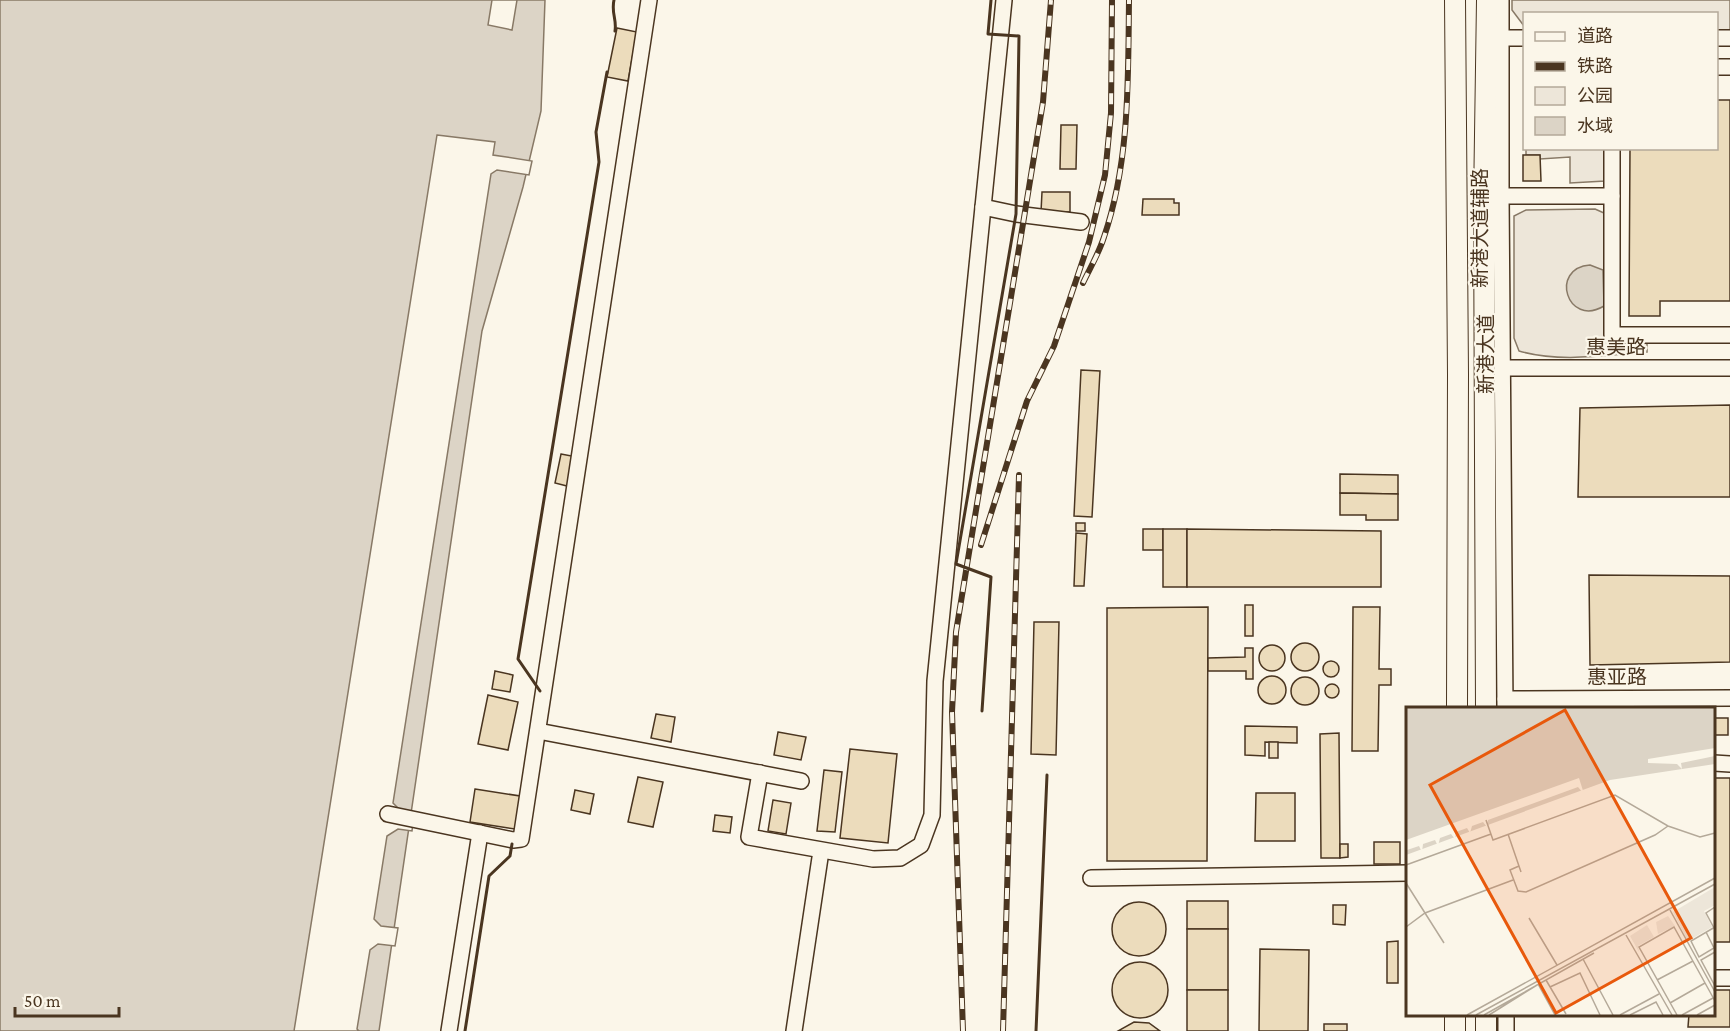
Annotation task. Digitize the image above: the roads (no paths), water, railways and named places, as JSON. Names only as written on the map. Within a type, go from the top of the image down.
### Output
[{"type":"main road","name":"新港大道","points":[[1455,0],[1458,374],[1457,707]]},
{"type":"main road","name":"新港大道","points":[[1486,707],[1484,202],[1487,0]]},
{"type":"street","points":[[388,814],[513,840],[521,839],[649,0]]},
{"type":"street","points":[[760,773],[749,837],[873,859],[900,858],[921,845],[932,815],[935,681],[1004,0]]},
{"type":"street","name":"新港大道辅路","points":[[1501,0],[1505,704]]},
{"type":"street","points":[[1501,38],[1523,38]]},
{"type":"street","points":[[1612,150],[1612,335],[1730,335]]},
{"type":"street","points":[[1501,196],[1612,196]]},
{"type":"street","points":[[983,207],[1016,214],[1082,222]]},
{"type":"street","name":"惠美路","points":[[1502,368],[1730,368]]},
{"type":"street","name":"惠亚路","points":[[1505,704],[1730,698]]},
{"type":"street","points":[[538,730],[801,781]]},
{"type":"street","points":[[1715,763],[1730,764]]},
{"type":"street","points":[[449,1031],[480,833]]},
{"type":"street","points":[[794,1031],[821,851]]},
{"type":"street","points":[[1091,878],[1406,873]]},
{"type":"water","points":[[0,0],[545,0],[541,111],[523,187],[482,331],[379,1031],[0,1031]]},
{"type":"water","points":[[1590,265],[1603,270],[1604,306],[1591,311],[1580,309],[1573,303],[1568,295],[1567,285],[1570,276],[1577,269]]},
{"type":"railway","points":[[963,1031],[952,712],[956,632],[1043,102],[1051,0]]},
{"type":"railway","points":[[981,545],[1027,401],[1054,346],[1089,242],[1105,175],[1111,113],[1112,0]]},
{"type":"railway","points":[[1083,283],[1104,237],[1119,179],[1126,120],[1129,0]]},
{"type":"railway","points":[[1003,1031],[1019,475]]}]
